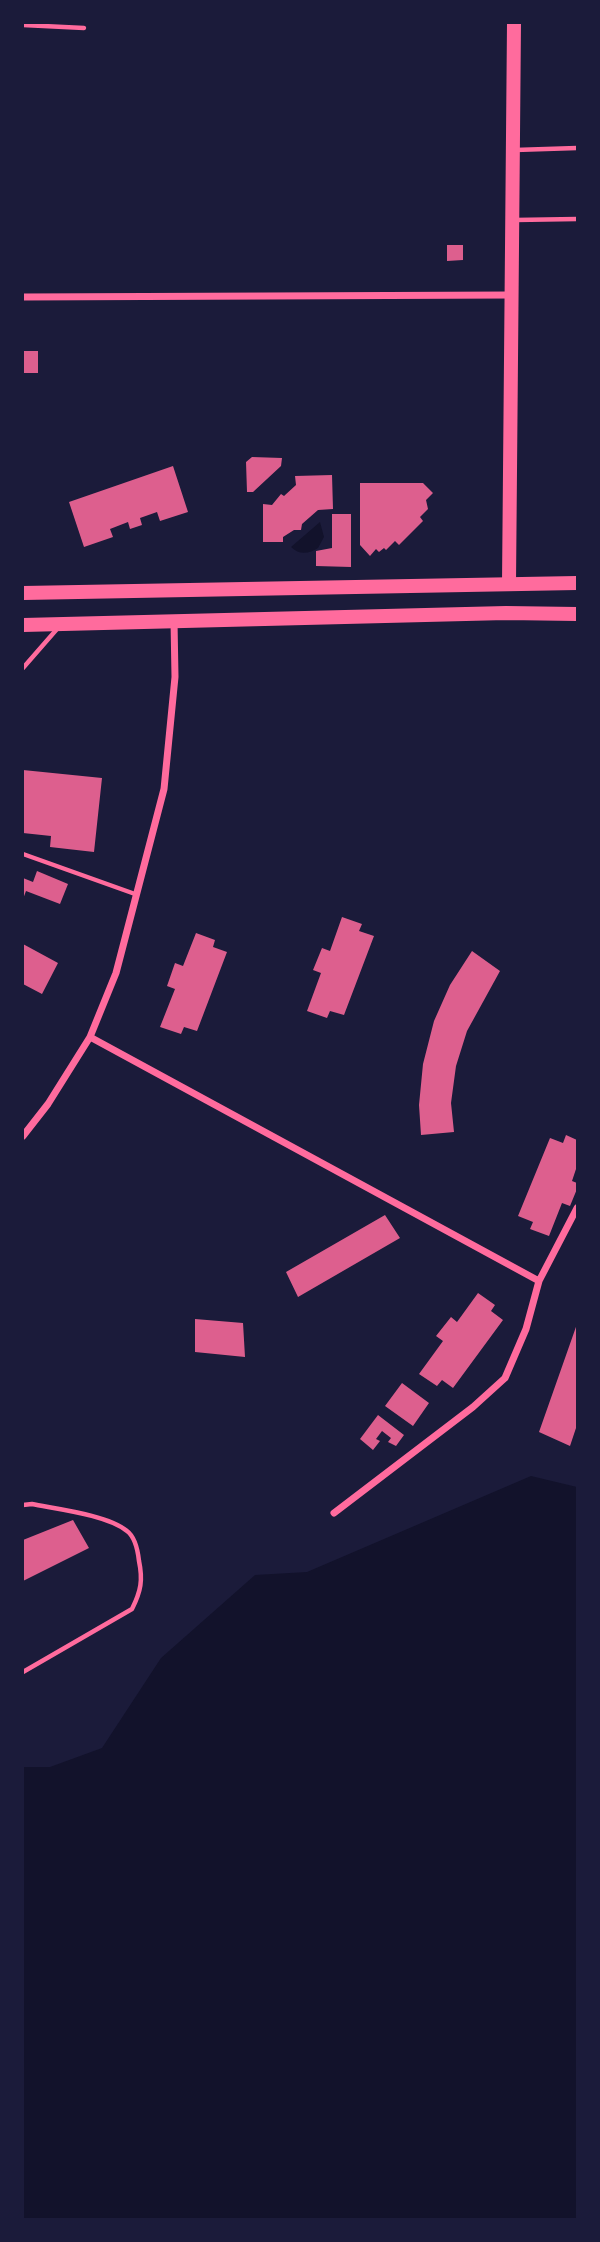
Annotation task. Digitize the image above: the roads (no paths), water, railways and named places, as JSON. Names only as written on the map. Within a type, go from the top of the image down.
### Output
[{"type":"main road","points":[[509,583],[514,23]]},
{"type":"main road","points":[[23,593],[577,583]]},
{"type":"main road","points":[[23,625],[577,614]]},
{"type":"street","points":[[23,297],[510,295]]},
{"type":"street","points":[[23,1136],[48,1104],[90,1037],[117,973],[135,894],[164,789],[175,677],[174,620]]},
{"type":"street","points":[[90,1037],[538,1281]]},
{"type":"street","points":[[334,1513],[442,1432],[505,1378],[526,1329],[538,1281],[577,1208]]},
{"type":"lane","points":[[23,25],[84,28]]},
{"type":"lane","points":[[513,150],[577,148]]},
{"type":"lane","points":[[513,220],[577,219]]},
{"type":"lane","points":[[23,668],[60,625]]},
{"type":"lane","points":[[23,854],[135,894]]},
{"type":"lane","points":[[23,1506],[32,1504],[110,1522],[129,1532],[137,1549],[142,1590],[132,1608],[23,1672]]}]
